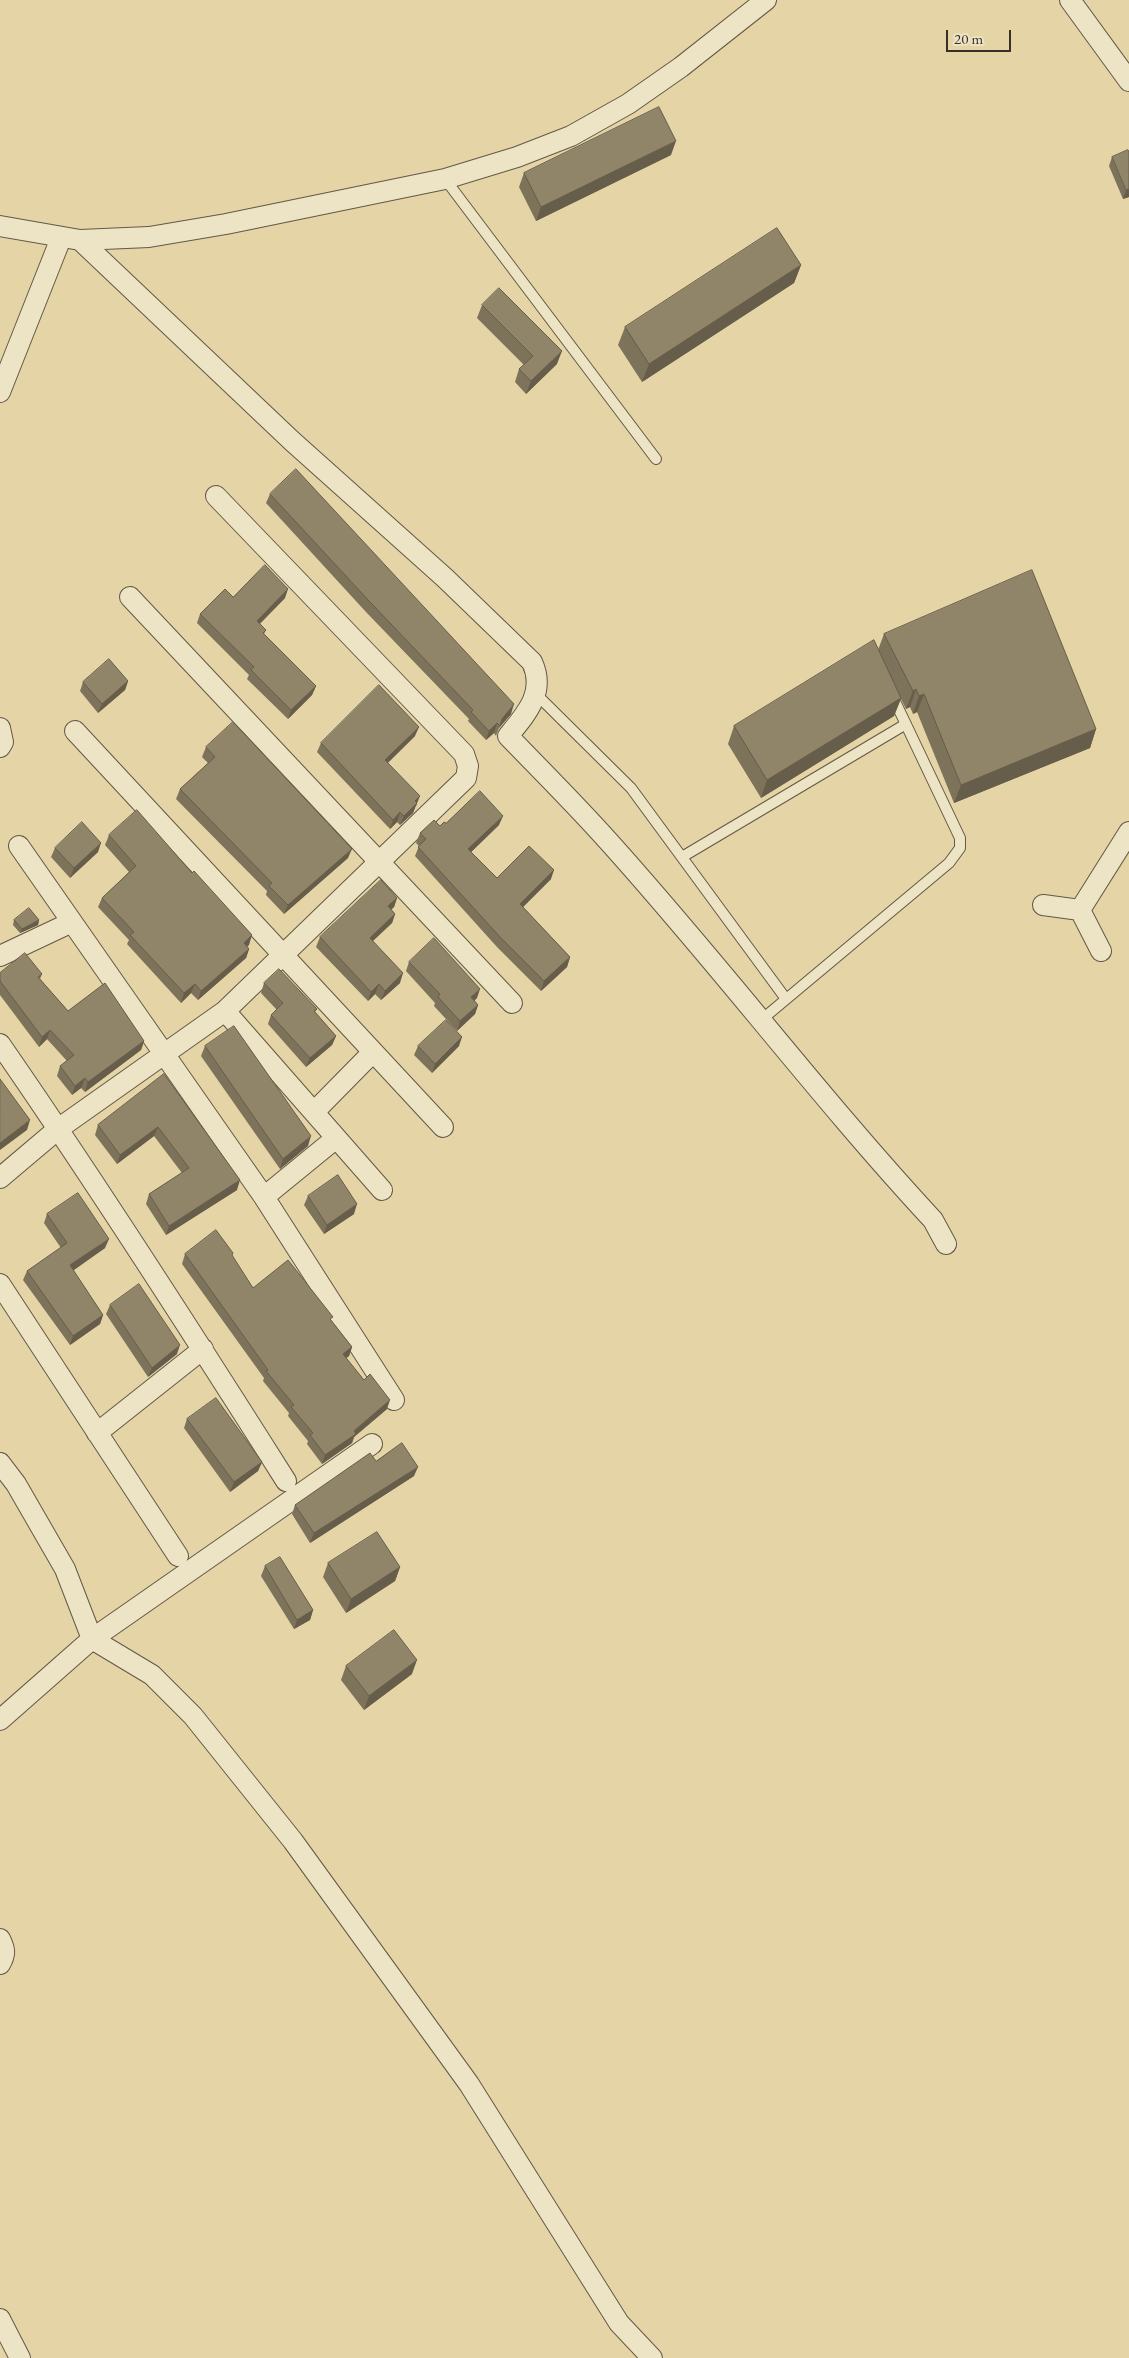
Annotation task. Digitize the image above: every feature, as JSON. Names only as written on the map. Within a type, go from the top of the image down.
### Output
[{"type":"street","points":[[0,226],[71,239],[150,237],[216,226],[445,179],[517,157],[571,136],[636,99],[681,67],[766,0]]},
{"type":"street","points":[[1070,0],[1129,81]]},
{"type":"street","points":[[0,392],[71,239]]},
{"type":"street","points":[[71,239],[445,578],[532,662],[536,672],[534,702],[508,736],[600,832],[760,1021],[933,1220],[946,1244]]},
{"type":"street","points":[[0,1178],[58,1129],[225,1011],[466,778],[468,766],[464,754],[216,496]]},
{"type":"street","points":[[130,597],[512,1003]]},
{"type":"street","points":[[0,728],[3,742],[0,747]]},
{"type":"street","points":[[75,731],[372,1053],[443,1127]]},
{"type":"street","points":[[1080,910],[1129,832]]},
{"type":"street","points":[[18,846],[264,1197],[394,1400]]},
{"type":"street","points":[[1043,905],[1080,910]]},
{"type":"street","points":[[1080,910],[1101,951]]},
{"type":"street","points":[[0,956],[72,922]]},
{"type":"street","points":[[225,1011],[382,1190]]},
{"type":"street","points":[[0,1044],[203,1349],[286,1481]]},
{"type":"street","points":[[314,1112],[372,1053]]},
{"type":"street","points":[[264,1197],[335,1138]]},
{"type":"street","points":[[0,1284],[178,1556]]},
{"type":"street","points":[[97,1433],[203,1349]]},
{"type":"street","points":[[0,1720],[92,1639],[372,1444]]},
{"type":"street","points":[[0,1462],[16,1484],[65,1569],[92,1639],[152,1675],[193,1716],[294,1841],[469,2084],[619,2323],[652,2358]]},
{"type":"street","points":[[0,1939],[5,1948],[4,1957],[0,1964]]},
{"type":"street","points":[[0,2319],[20,2358]]},
{"type":"lane","points":[[445,179],[656,458]]},
{"type":"lane","points":[[760,1021],[949,863],[960,848],[960,838],[886,683]]},
{"type":"lane","points":[[536,694],[631,788],[786,999]]},
{"type":"lane","points":[[682,857],[906,724]]},
{"type":"building","points":[[659,107],[676,141],[541,207],[524,173]]},
{"type":"building","points":[[1128,150],[1129,189],[1126,190],[1112,157]]},
{"type":"building","points":[[777,228],[801,265],[649,364],[625,327]]},
{"type":"building","points":[[499,288],[562,351],[531,381],[519,369],[533,356],[482,305]]},
{"type":"building","points":[[296,469],[514,704],[502,719],[500,726],[497,723],[489,731],[471,712],[473,710],[270,494]]},
{"type":"building","points":[[265,565],[288,589],[257,621],[266,630],[263,633],[316,686],[291,710],[251,670],[254,667],[200,614],[225,589],[233,597]]},
{"type":"building","points":[[1032,570],[1096,729],[961,785],[924,694],[919,696],[916,689],[913,691],[884,634]]},
{"type":"building","points":[[874,640],[901,698],[767,780],[734,726]]},
{"type":"building","points":[[109,659],[128,681],[102,704],[83,682]]},
{"type":"building","points":[[379,685],[419,727],[385,760],[420,796],[415,801],[417,803],[404,816],[400,812],[393,820],[321,743]]},
{"type":"building","points":[[233,722],[352,849],[288,905],[269,886],[272,883],[180,789],[215,757],[206,747]]},
{"type":"building","points":[[480,791],[503,816],[468,849],[497,878],[529,846],[554,870],[520,904],[570,957],[544,981],[501,938],[418,847],[426,839],[420,833],[434,820],[440,826],[444,822],[446,823]]},
{"type":"building","points":[[137,810],[192,873],[194,871],[252,935],[244,943],[249,949],[201,991],[195,984],[184,993],[130,935],[134,932],[102,898],[136,866],[109,835]]},
{"type":"building","points":[[82,822],[101,843],[74,868],[55,848]]},
{"type":"building","points":[[381,880],[397,898],[388,906],[395,914],[370,938],[403,973],[385,991],[379,984],[371,992],[320,937]]},
{"type":"building","points":[[29,908],[39,920],[22,929],[14,920]]},
{"type":"building","points":[[434,938],[480,989],[471,997],[478,1005],[460,1021],[438,997],[440,994],[409,962]]},
{"type":"building","points":[[25,953],[42,974],[38,977],[68,1011],[105,983],[144,1041],[88,1082],[85,1078],[75,1086],[60,1066],[74,1055],[50,1030],[42,1037],[0,981],[0,973]]},
{"type":"building","points":[[279,969],[317,1009],[314,1011],[336,1036],[310,1058],[271,1015],[283,1003],[264,983]]},
{"type":"building","points":[[446,1020],[462,1037],[435,1064],[418,1046]]},
{"type":"building","points":[[234,1026],[311,1136],[283,1159],[205,1046]]},
{"type":"building","points":[[164,1074],[240,1180],[169,1226],[149,1194],[189,1168],[158,1127],[120,1155],[98,1125]]},
{"type":"building","points":[[0,1079],[30,1120],[0,1143]]},
{"type":"building","points":[[338,1175],[357,1204],[327,1225],[308,1196]]},
{"type":"building","points":[[78,1193],[109,1239],[70,1265],[103,1315],[73,1336],[27,1271],[67,1243],[47,1214]]},
{"type":"building","points":[[216,1230],[233,1253],[232,1255],[253,1288],[288,1260],[333,1317],[330,1319],[352,1347],[343,1354],[364,1380],[370,1374],[390,1400],[354,1431],[356,1434],[325,1455],[310,1435],[313,1433],[291,1407],[294,1405],[266,1371],[268,1370],[185,1254]]},
{"type":"building","points":[[139,1284],[180,1345],[152,1368],[110,1305]]},
{"type":"building","points":[[216,1398],[262,1462],[234,1482],[187,1419]]},
{"type":"building","points":[[402,1443],[418,1467],[314,1533],[295,1505],[370,1453],[376,1461]]},
{"type":"building","points":[[377,1532],[400,1567],[351,1599],[328,1563]]},
{"type":"building","points":[[280,1557],[313,1610],[297,1620],[265,1566]]},
{"type":"building","points":[[394,1630],[417,1660],[369,1696],[346,1666]]}]
